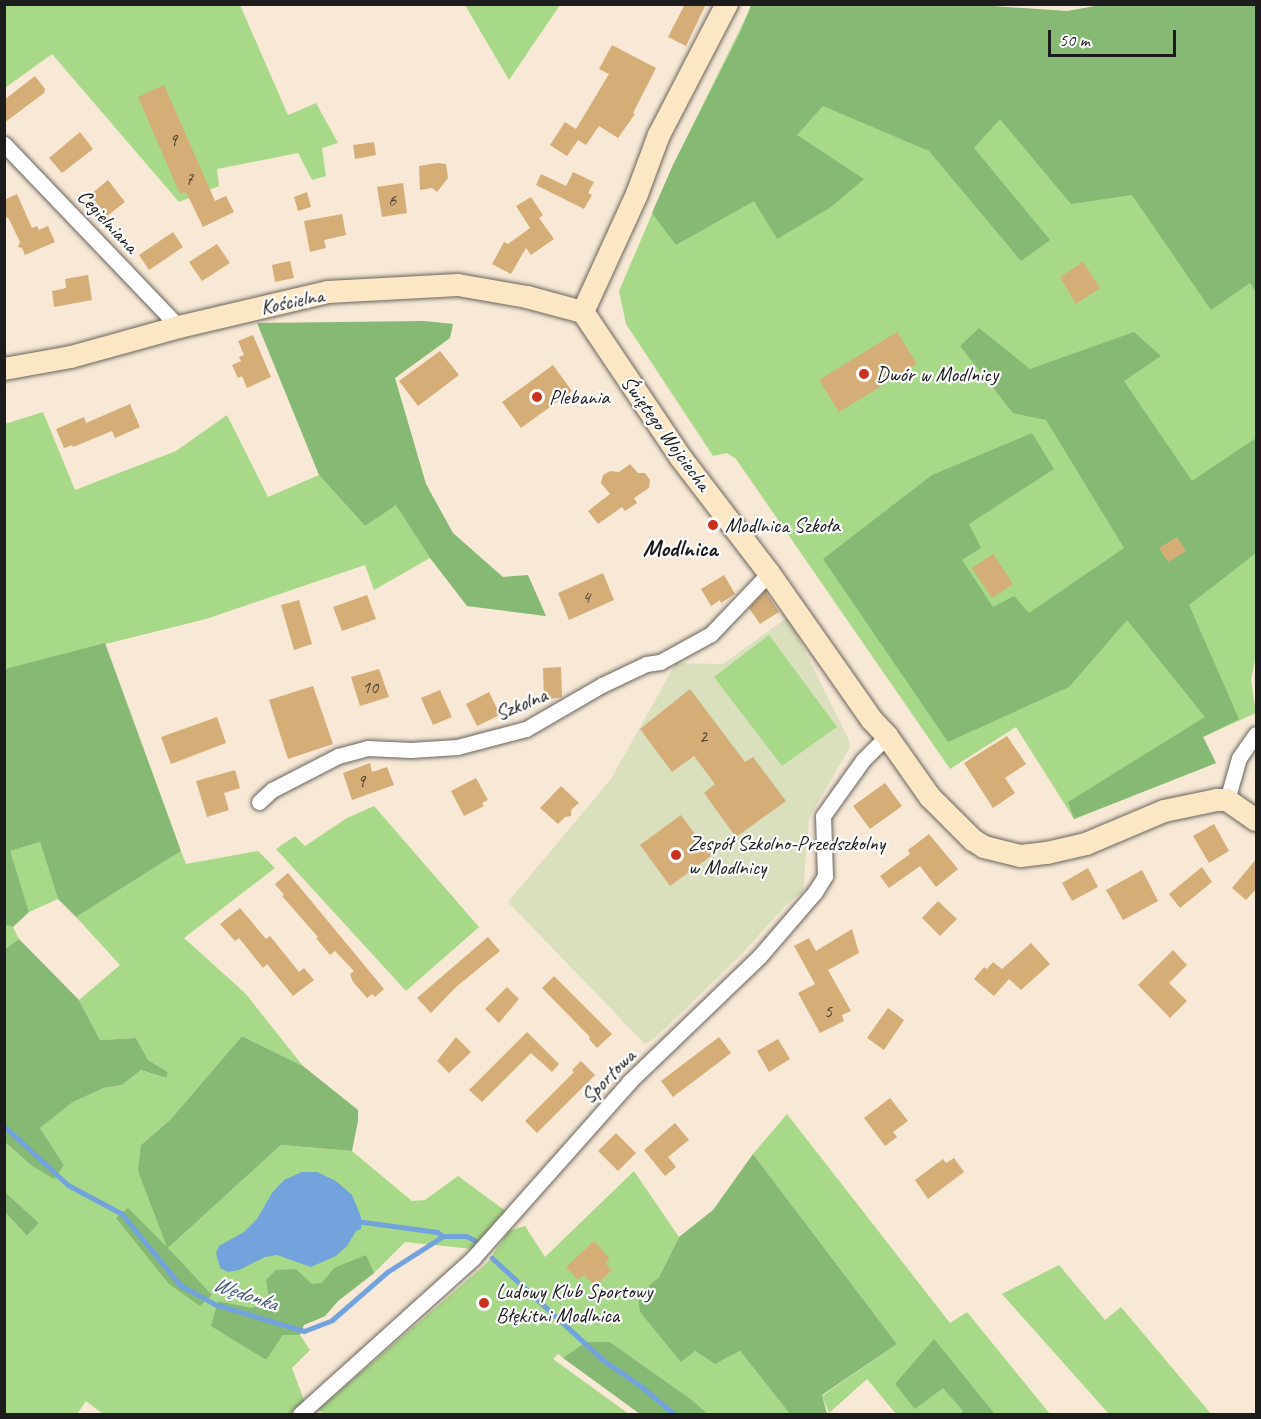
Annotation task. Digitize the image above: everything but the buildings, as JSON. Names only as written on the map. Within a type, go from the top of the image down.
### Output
[{"type":"street","points":[[583,312],[637,194],[659,135],[727,4]]},
{"type":"street","name":"Cegielniana","points":[[4,144],[178,327]]},
{"type":"street","name":"Kościelna","points":[[4,369],[71,357],[178,327],[328,292],[458,285],[527,297],[583,312]]},
{"type":"street","name":"Świętego Wojciecha","points":[[583,312],[681,458],[769,573],[872,720],[887,736],[940,808],[955,825],[984,847],[1021,856],[1047,853],[1086,844],[1164,811],[1206,801],[1227,800]]},
{"type":"street","name":"Szkolna","points":[[259,802],[272,790],[338,756],[367,748],[411,750],[457,747],[526,729],[602,685],[646,664],[660,662],[711,634],[769,573]]},
{"type":"street","points":[[1257,734],[1239,758],[1227,800],[1257,820]]},
{"type":"street","name":"Sportowa","points":[[300,1414],[473,1258],[629,1082],[759,957],[815,892],[825,876],[823,816],[863,760],[887,736]]},
{"type":"shaded area","name":"Zespół Szkolno-Przedszkolny w Modlnicy","points":[[788,617],[848,738],[850,747],[809,818],[803,892],[787,904],[738,958],[656,1037],[645,1044],[508,902],[611,779],[676,663],[723,664]]},
{"type":"green space","points":[[1107,4],[1256,5],[1256,293],[1250,283],[1211,310],[1132,195],[1071,204],[1000,119],[974,148],[1050,240],[1021,261],[929,151],[823,106],[797,135],[864,179],[831,207],[777,239],[754,201],[676,245],[652,213],[673,165],[741,31],[751,5],[978,5],[1067,11]]},
{"type":"green space","points":[[5,5],[240,5],[288,115],[316,103],[338,143],[322,148],[326,176],[312,180],[298,153],[217,169],[219,186],[179,202],[52,54],[5,88]]},
{"type":"green space","points":[[465,5],[560,5],[509,80]]},
{"type":"green space","points":[[747,15],[1140,106],[1256,293],[1256,655],[1251,680],[1256,713],[1203,737],[1216,763],[1074,819],[1016,727],[950,769],[736,459],[727,453],[713,456],[626,324],[619,291],[673,165]]},
{"type":"green space","points":[[424,321],[453,324],[450,338],[395,378],[426,484],[453,533],[503,577],[528,575],[546,616],[467,606],[430,558],[396,505],[365,526],[319,475],[257,323]]},
{"type":"green space","points":[[979,328],[1030,369],[1134,332],[1161,356],[1124,381],[1192,481],[1256,438],[1256,553],[1189,605],[1239,719],[1203,737],[1216,763],[1074,819],[1068,802],[1205,717],[1127,620],[1069,687],[948,742],[823,559],[932,475],[1032,433],[1054,469],[969,524],[981,548],[962,560],[993,607],[1014,596],[1029,613],[1124,548],[1046,420],[1013,413],[960,346]]},
{"type":"green space","points":[[43,412],[75,490],[176,451],[227,415],[268,497],[319,475],[365,526],[396,504],[430,558],[374,590],[365,565],[206,619],[5,669],[5,424]]},
{"type":"green space","points":[[769,635],[837,727],[782,766],[714,677]]},
{"type":"green space","points":[[105,643],[181,851],[76,917],[58,899],[40,842],[10,851],[29,912],[13,927],[5,925],[5,669]]},
{"type":"green space","points":[[374,806],[479,927],[406,991],[276,849],[295,836],[305,846],[347,818]]},
{"type":"green space","points":[[40,842],[58,899],[29,912],[9,851]]},
{"type":"green space","points":[[181,851],[186,864],[258,851],[275,868],[184,938],[245,993],[303,1066],[242,1036],[171,1119],[141,1145],[168,1248],[281,1145],[352,1151],[412,1201],[425,1200],[458,1176],[507,1212],[473,1249],[405,1242],[374,1273],[338,1301],[325,1316],[311,1322],[218,1301],[265,1360],[283,1335],[300,1335],[310,1350],[292,1368],[305,1403],[297,1414],[103,1414],[86,1401],[77,1414],[5,1414],[5,1212],[27,1236],[39,1223],[5,1192],[5,1142],[32,1166],[64,1165],[40,1128],[73,1102],[104,1088],[122,1085],[141,1070],[165,1078],[168,1072],[148,1060],[136,1038],[100,1040],[79,1000],[120,965],[76,917]]},
{"type":"green space","points":[[4,925],[13,927],[19,939],[5,949]]},
{"type":"green space","points":[[19,939],[79,1000],[100,1040],[136,1038],[148,1060],[168,1072],[166,1078],[141,1070],[122,1085],[104,1088],[73,1102],[40,1128],[64,1165],[54,1179],[32,1166],[5,1142],[5,949]]},
{"type":"green space","points":[[242,1036],[303,1066],[358,1110],[358,1121],[352,1151],[281,1145],[168,1248],[212,1295],[200,1306],[169,1284],[116,1218],[128,1208],[167,1247],[138,1171],[141,1145],[171,1119]]},
{"type":"green space","points":[[787,1114],[950,1323],[967,1312],[1050,1414],[995,1414],[934,1340],[943,1387],[963,1411],[960,1414],[896,1414],[867,1379],[829,1413],[822,1396],[897,1344],[753,1154]]},
{"type":"green space","points":[[753,1154],[897,1344],[822,1395],[827,1414],[790,1414],[740,1351],[715,1364],[695,1351],[681,1362],[640,1312],[638,1295],[659,1277],[679,1237],[713,1210]]},
{"type":"green space","points":[[634,1171],[679,1237],[659,1277],[638,1295],[695,1351],[715,1364],[740,1351],[790,1414],[708,1414],[692,1400],[610,1342],[587,1342],[563,1358],[558,1354],[553,1359],[629,1414],[325,1414],[318,1410],[487,1263],[509,1231],[525,1226],[545,1257]]},
{"type":"green space","points":[[5,1192],[39,1223],[27,1236],[5,1212]]},
{"type":"green space","points":[[366,1255],[374,1273],[338,1301],[325,1316],[304,1325],[300,1335],[283,1335],[266,1360],[211,1326],[218,1301],[252,1308],[269,1299],[266,1280],[276,1270],[296,1269],[312,1284],[322,1283],[334,1268]]},
{"type":"green space","points":[[1059,1265],[1105,1320],[1121,1307],[1211,1414],[1109,1414],[1002,1294]]},
{"type":"green space","points":[[934,1339],[995,1414],[960,1414],[963,1411],[943,1388],[915,1409],[895,1384]]},
{"type":"green space","points":[[586,1342],[610,1342],[692,1400],[708,1414],[640,1414],[563,1358]]},
{"type":"water","points":[[302,1172],[317,1172],[336,1181],[352,1195],[361,1217],[361,1229],[356,1231],[347,1246],[336,1256],[311,1267],[277,1255],[265,1257],[239,1270],[228,1272],[220,1268],[216,1253],[219,1246],[244,1232],[257,1219],[272,1193],[284,1180]]},
{"type":"waterway","name":"Wędonka","points":[[4,1126],[68,1185],[122,1214],[180,1285],[214,1304],[304,1331],[332,1320],[387,1272],[443,1236],[466,1236],[474,1240]]},
{"type":"waterway","points":[[356,1221],[437,1232],[443,1236]]},
{"type":"waterway","name":"Wędonka","points":[[492,1258],[603,1360],[642,1387],[674,1414]]},
{"type":"place","name":"Dwór w Modlnicy","points":[[864,374]]},
{"type":"place","name":"Plebania","points":[[537,397]]},
{"type":"place","name":"Modlnica Szkoła","points":[[713,525]]},
{"type":"place","name":"Zespół Szkolno-Przedszkolny w Modlnicy","points":[[676,855]]},
{"type":"place","name":"Ludowy Klub Sportowy Błękitni Modlnica","points":[[484,1303]]},
{"type":"district","name":"Modlnica","points":[[680,549]]}]
